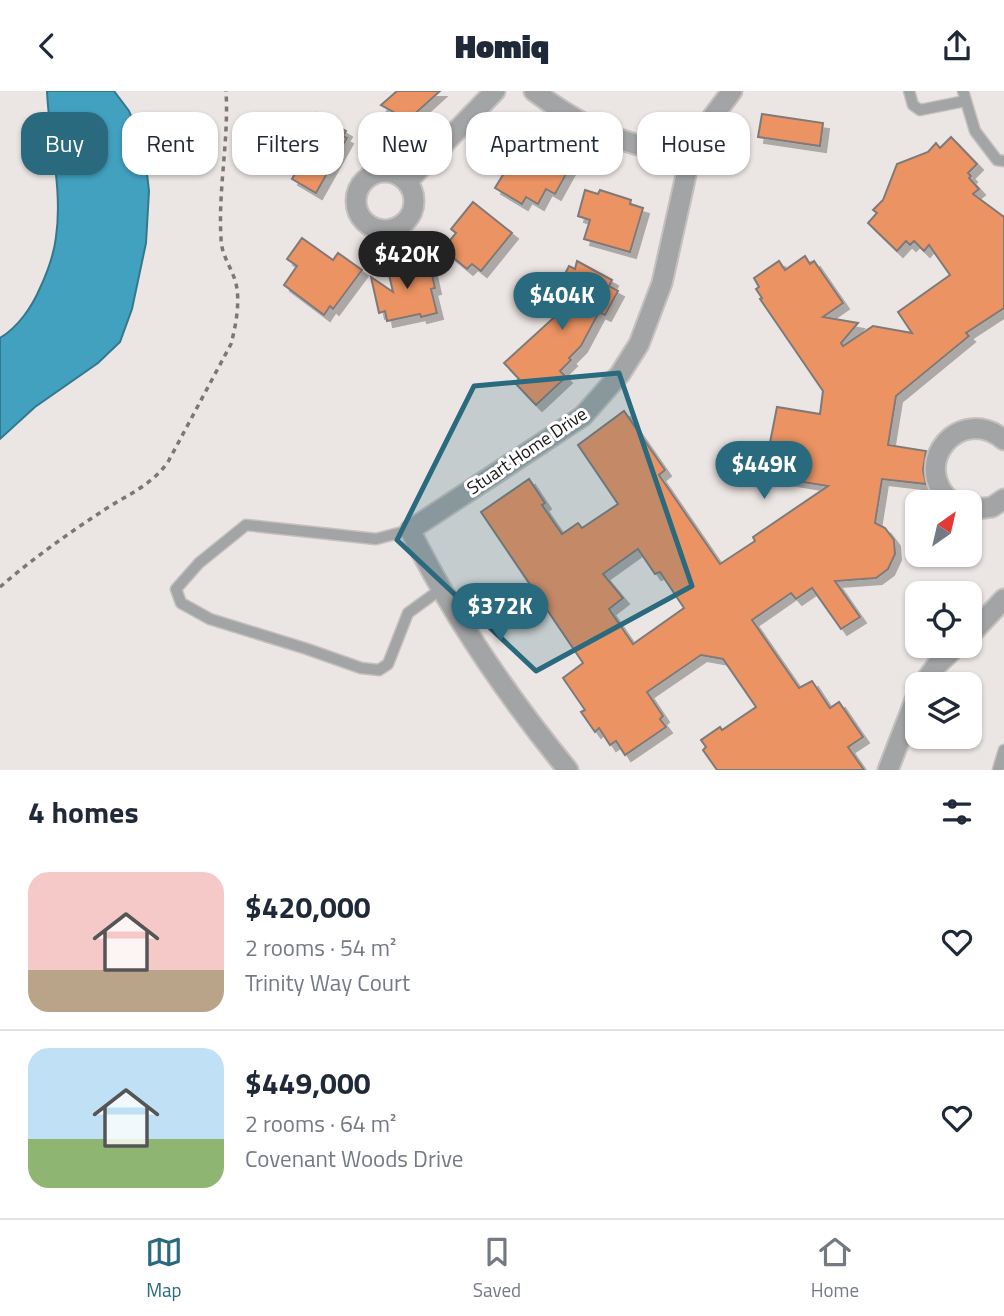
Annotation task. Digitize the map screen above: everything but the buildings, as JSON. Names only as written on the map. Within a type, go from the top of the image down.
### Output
[{"type":"street","points":[[407,181],[495,91]]},
{"type":"street","points":[[534,91],[611,138],[637,146]]},
{"type":"street","name":"Stuart Home Drive","points":[[716,112],[732,91]]},
{"type":"street","name":"Stuart Home Drive","points":[[410,530],[583,416],[620,374],[639,344],[662,283],[686,175]]},
{"type":"street","points":[[941,490],[935,475],[938,453],[945,442],[956,433],[969,428],[983,429],[996,433],[1004,440]]},
{"type":"street","points":[[982,509],[992,507],[1004,499]]},
{"type":"street","points":[[410,530],[441,589],[538,733],[568,770]]},
{"type":"street","points":[[982,622],[1004,599]]},
{"type":"street","points":[[932,672],[944,658]]},
{"type":"street","points":[[888,770],[905,726]]},
{"type":"lane","points":[[909,91],[913,105],[920,110],[964,96],[975,131],[997,160],[1004,161]]},
{"type":"lane","points":[[410,530],[376,539],[246,526],[199,563],[176,589],[181,603],[210,619],[361,668],[379,670],[388,664],[408,613],[441,589]]},
{"type":"lane","points":[[999,770],[1004,750]]},
{"type":"path","points":[[0,587],[103,511],[160,474],[231,344],[237,293],[223,253],[220,229],[227,122],[226,91]]},
{"type":"highlighted area","points":[[619,373],[692,586],[536,671],[397,540],[474,386]]},
{"type":"water","points":[[47,91],[114,91],[129,111],[122,112],[122,175],[147,175],[146,243],[132,309],[120,342],[98,363],[35,407],[0,439],[0,338],[24,316],[48,270],[58,219],[56,175],[108,175],[108,112],[48,112]]}]
